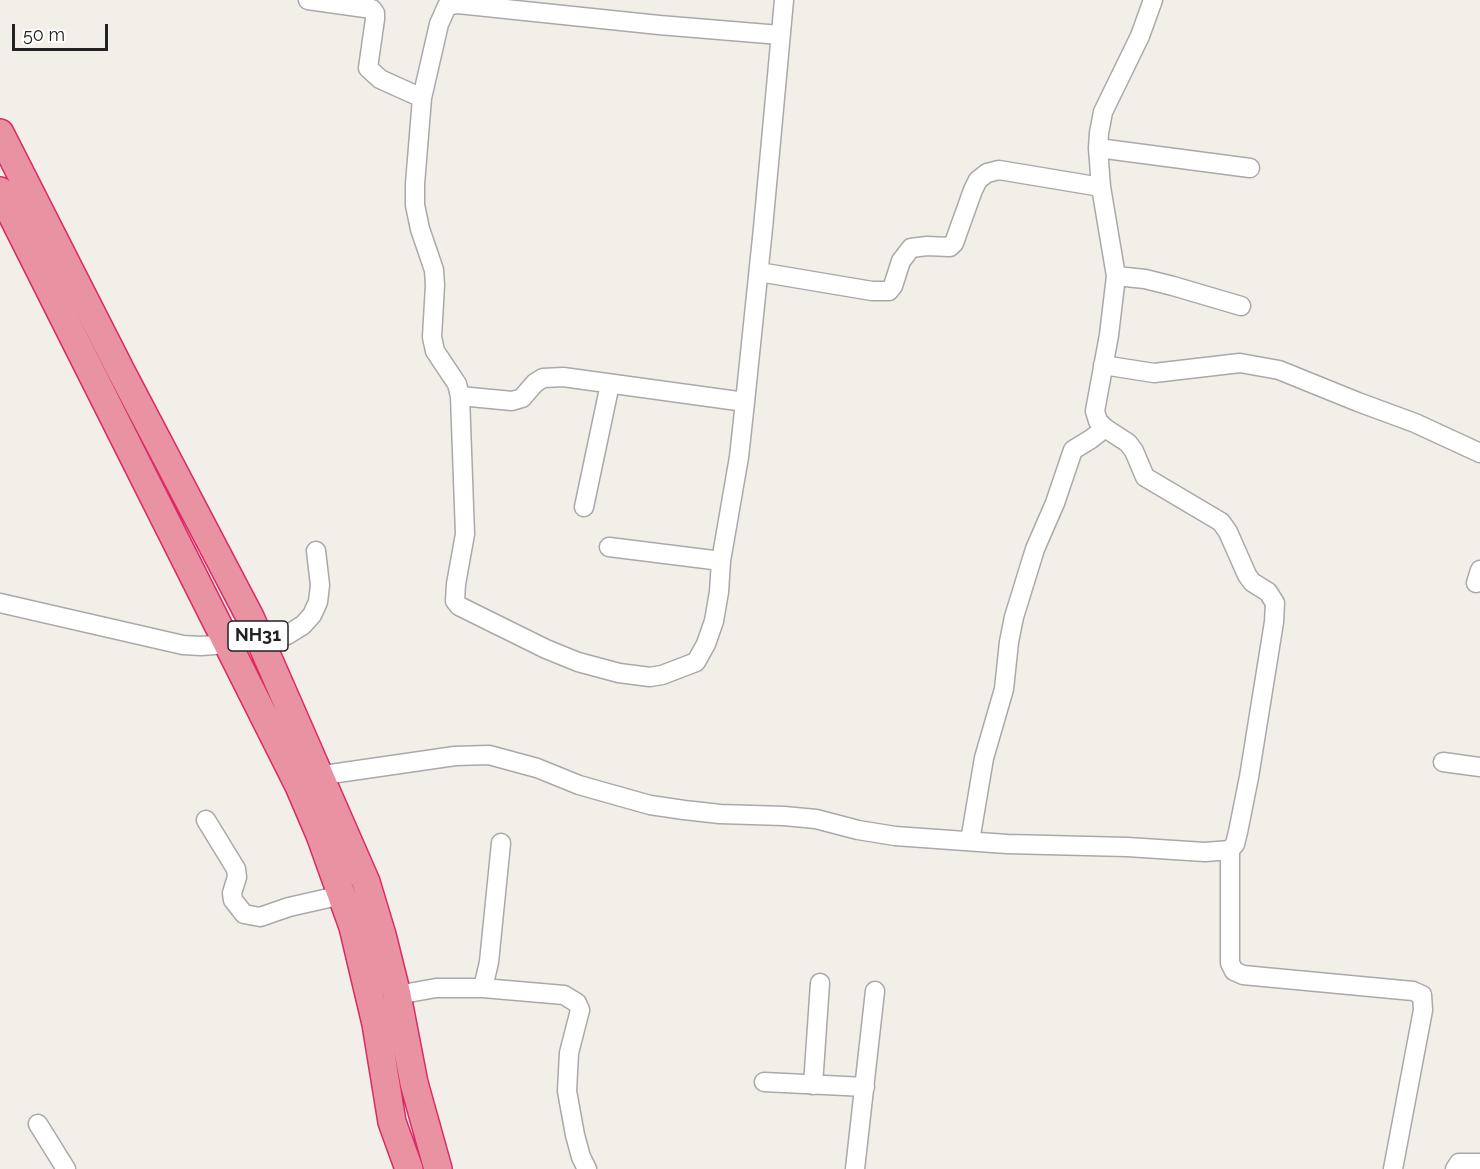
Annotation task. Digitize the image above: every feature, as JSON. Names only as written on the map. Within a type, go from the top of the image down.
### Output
[{"type":"highway","name":"NH31","points":[[0,134],[261,642],[307,778],[320,835],[353,927],[376,1024],[392,1122],[409,1169]]},
{"type":"highway","name":"NH31","points":[[0,190],[228,644],[366,882],[397,994],[414,1083],[438,1169]]},
{"type":"street","points":[[308,0],[372,9],[375,13],[375,20],[368,68],[380,79],[422,98]]},
{"type":"street","points":[[780,35],[447,3],[439,24],[422,98],[415,195],[420,229],[434,270],[432,337],[435,351],[454,379],[460,396],[465,534],[455,601],[459,606],[546,650],[578,662],[619,673],[650,677],[662,675],[696,662],[704,650],[714,621],[721,561],[739,457],[784,0]]},
{"type":"street","points":[[1153,0],[1140,36],[1103,112],[1098,148],[1101,187],[1116,276],[1115,300],[1095,411],[1098,421],[1105,428],[1128,443],[1145,477],[1221,522],[1252,582],[1268,592],[1275,603],[1274,622],[1249,777],[1235,844],[1230,850],[1230,963],[1234,971],[1244,975],[1413,991],[1422,995],[1423,1010],[1394,1169]]},
{"type":"street","points":[[1098,148],[1250,168]]},
{"type":"street","points":[[759,272],[872,291],[889,291],[893,286],[901,261],[910,248],[950,247],[954,243],[973,190],[978,180],[987,172],[999,170],[1101,187]]},
{"type":"street","points":[[1116,276],[1144,279],[1241,306]]},
{"type":"street","points":[[1103,365],[1154,373],[1240,363],[1279,370],[1415,423],[1480,453]]},
{"type":"street","points":[[460,396],[512,401],[522,398],[535,383],[543,378],[552,377],[745,402]]},
{"type":"street","points":[[584,507],[610,384]]},
{"type":"street","points":[[970,841],[984,758],[1005,689],[1009,642],[1014,617],[1035,549],[1055,503],[1073,450],[1105,428]]},
{"type":"street","points":[[609,547],[721,561]]},
{"type":"street","points":[[261,642],[287,635],[303,625],[312,615],[318,602],[320,585],[316,551]]},
{"type":"street","points":[[0,603],[183,645],[228,644]]},
{"type":"street","points":[[307,778],[455,756],[489,755],[537,768],[579,785],[650,805],[720,814],[816,819],[858,830],[895,836],[1205,852],[1230,850]]},
{"type":"street","points":[[1443,762],[1480,767]]},
{"type":"street","points":[[206,820],[236,869],[233,900],[244,914],[260,917],[342,895]]},
{"type":"street","points":[[483,988],[489,962],[501,843]]},
{"type":"street","points":[[813,1085],[820,983]]},
{"type":"street","points":[[397,994],[436,988],[483,988],[564,995],[577,1003],[580,1010],[569,1053],[567,1091],[575,1135],[587,1169]]},
{"type":"street","points":[[855,1169],[875,991]]},
{"type":"street","points":[[764,1082],[865,1087]]},
{"type":"street","points":[[38,1124],[66,1169]]},
{"type":"street","points":[[1455,1169],[1460,1163],[1480,1163]]}]
